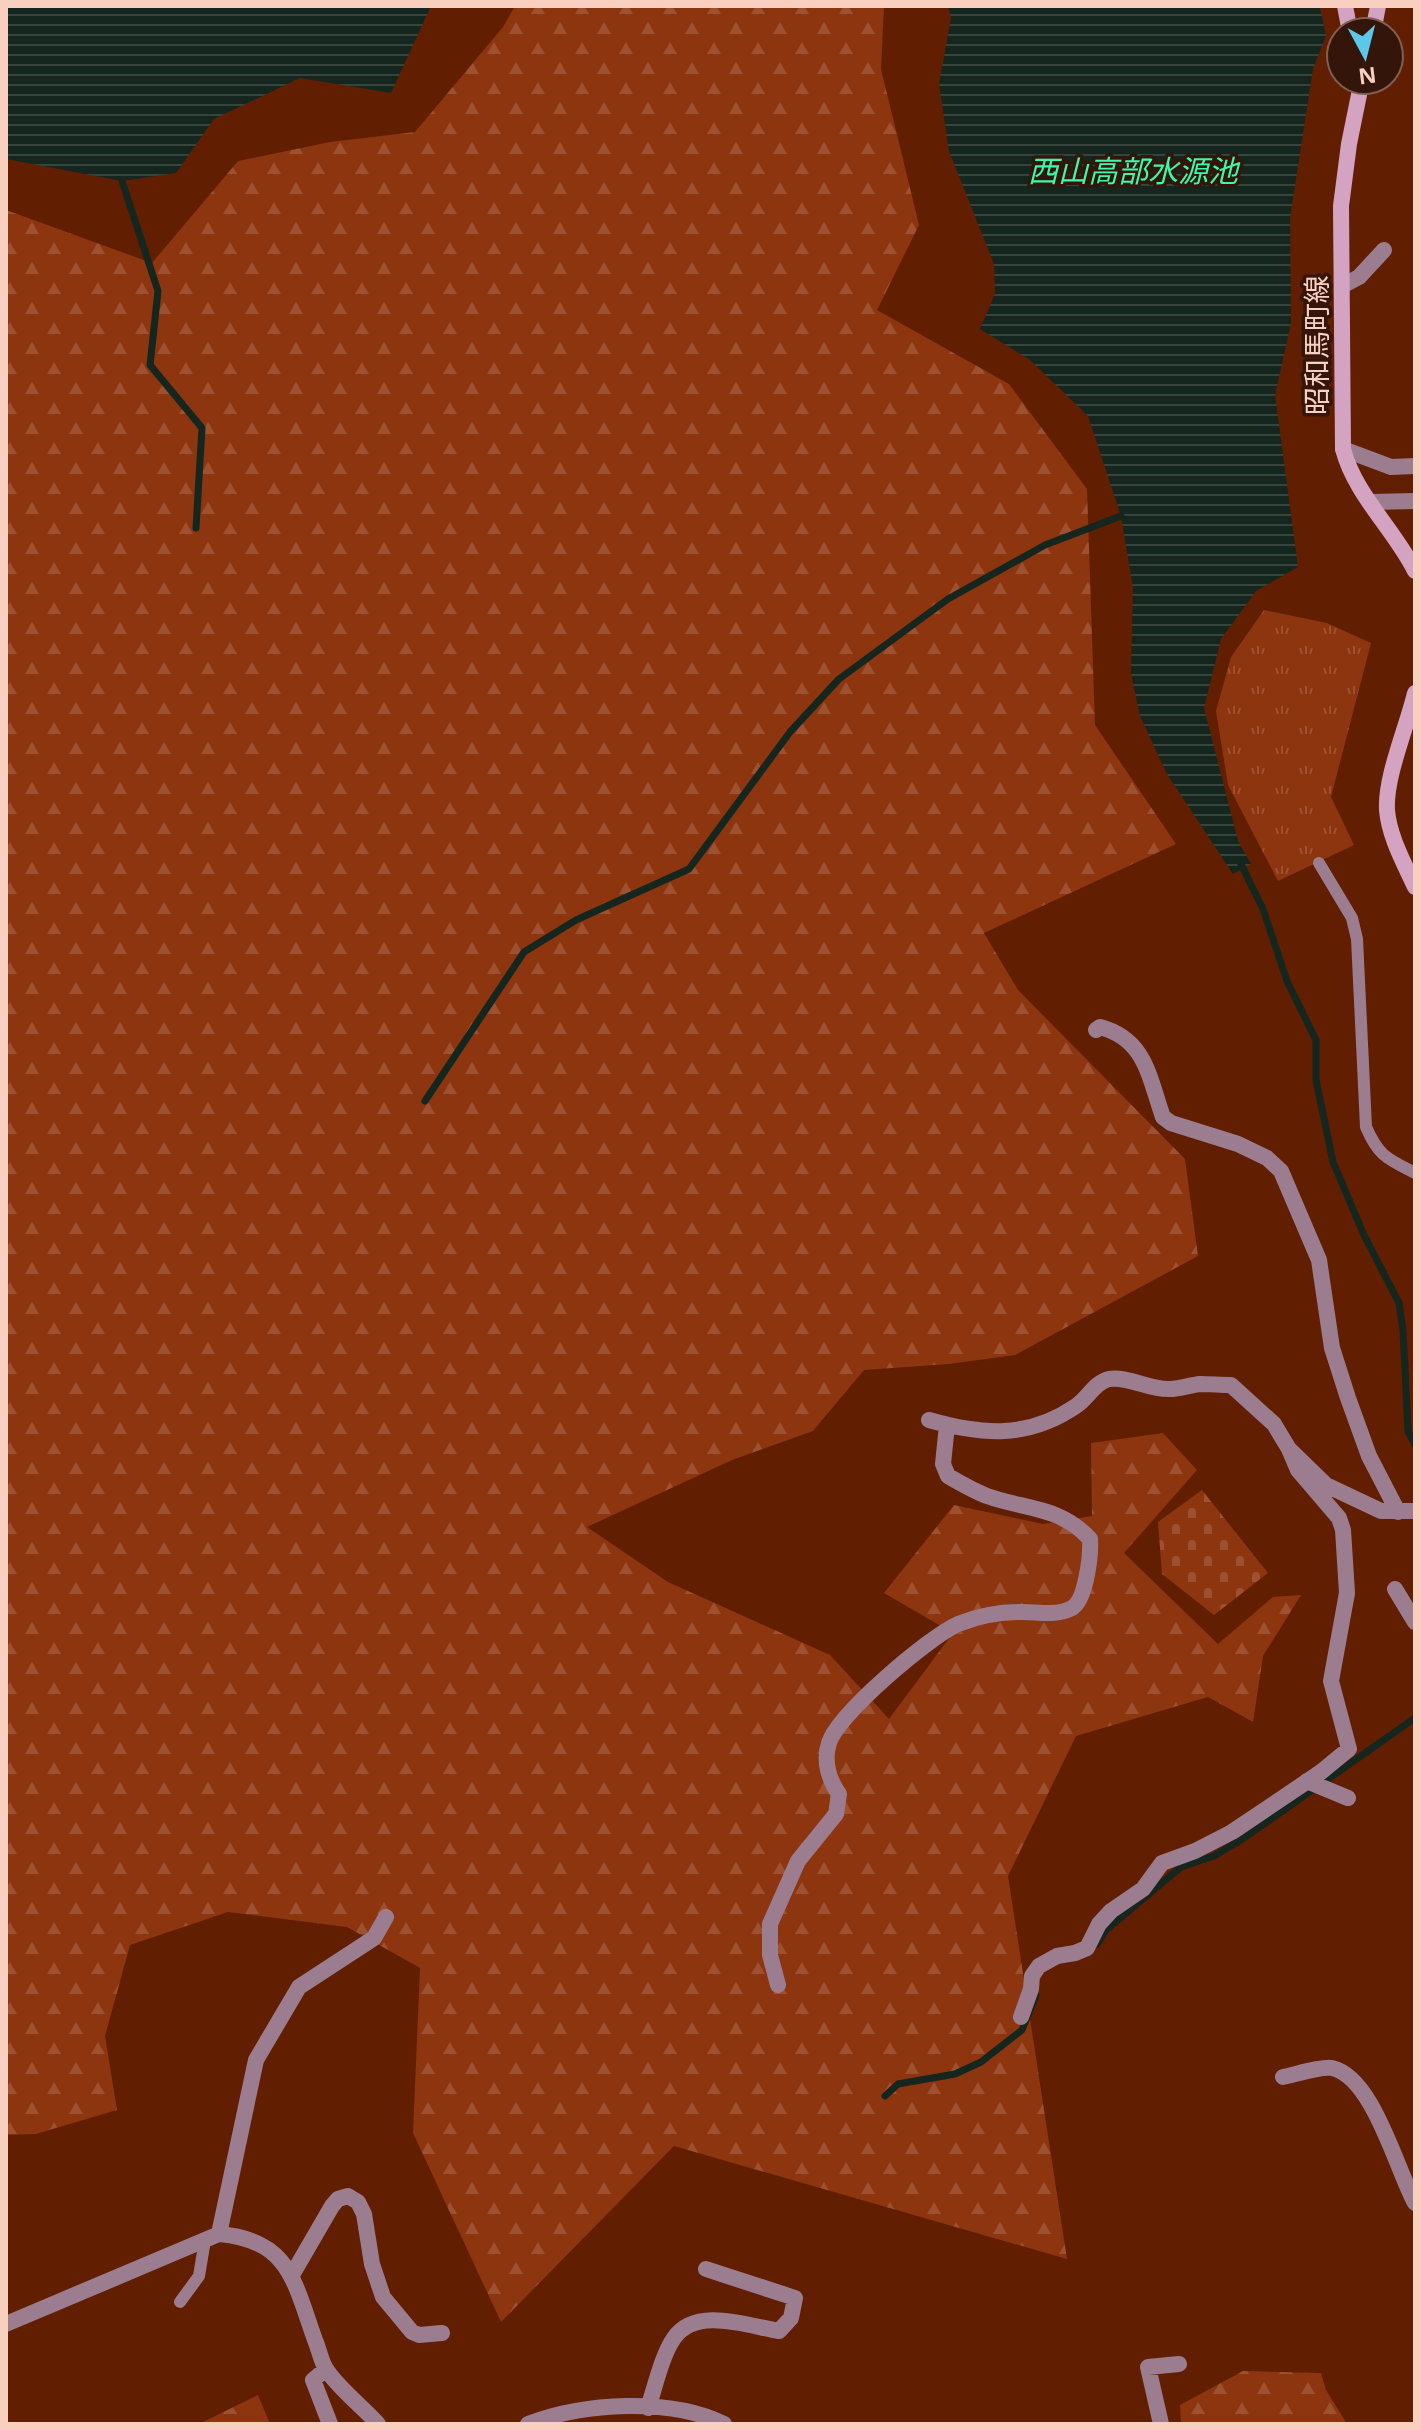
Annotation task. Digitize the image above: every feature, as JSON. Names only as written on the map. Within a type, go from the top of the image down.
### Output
[{"type":"main road","name":"昭和馬町線","points":[[1358,96],[1341,206],[1343,449],[1347,466],[1415,571]]},
{"type":"main road","points":[[1415,693],[1408,743],[1391,777],[1387,809],[1399,851],[1415,887]]},
{"type":"street","points":[[1342,286],[1359,277],[1384,250]]},
{"type":"street","points":[[1343,449],[1391,467],[1415,466]]},
{"type":"street","points":[[1371,502],[1415,501]]},
{"type":"street","points":[[1096,1030],[1100,1027],[1115,1031],[1142,1054],[1163,1117],[1171,1123],[1238,1144],[1267,1158],[1281,1171],[1319,1260],[1332,1348],[1369,1456],[1406,1511]]},
{"type":"street","points":[[929,1420],[981,1432],[1022,1429],[1046,1422],[1076,1405],[1100,1383],[1111,1379],[1170,1389],[1200,1384],[1231,1385],[1274,1424],[1298,1470],[1339,1518],[1344,1548],[1347,1593],[1331,1681],[1349,1749],[1232,1832],[1162,1863],[1143,1889],[1111,1911],[1099,1924],[1087,1948],[1057,1956],[1039,1966],[1032,1976],[1031,1989],[1021,2017]]},
{"type":"street","points":[[778,1985],[770,1955],[770,1924],[798,1861],[836,1814],[839,1794],[828,1778],[828,1744],[844,1718],[880,1684],[957,1625],[998,1613],[1049,1614],[1074,1607],[1086,1577],[1090,1539],[1083,1532],[1056,1513],[986,1495],[948,1476],[943,1464],[947,1425]]},
{"type":"street","points":[[1289,1449],[1326,1485],[1381,1511],[1406,1511]]},
{"type":"street","points":[[1395,1589],[1415,1622]]},
{"type":"street","points":[[1307,1781],[1348,1798]]},
{"type":"street","points":[[212,2237],[256,2060],[299,1987],[374,1938],[386,1917]]},
{"type":"street","points":[[1283,2077],[1331,2068],[1357,2083],[1373,2107],[1415,2203]]},
{"type":"street","points":[[292,2275],[332,2206],[338,2199],[348,2196],[358,2202],[364,2214],[372,2264],[383,2297],[412,2332],[419,2335],[442,2333]]},
{"type":"street","points":[[6,2324],[212,2237],[242,2236],[262,2244],[280,2259],[292,2275],[326,2369],[378,2424]]},
{"type":"street","points":[[648,2408],[673,2340],[684,2326],[720,2320],[779,2331],[791,2318],[795,2298],[706,2269]]},
{"type":"street","points":[[1161,2424],[1148,2367],[1179,2364]]},
{"type":"street","points":[[326,2369],[313,2380],[330,2424]]},
{"type":"street","points":[[528,2424],[588,2407],[648,2408],[710,2417],[724,2424]]},
{"type":"lane","points":[[1319,863],[1352,918],[1357,939],[1366,1127],[1375,1147],[1388,1159],[1415,1173]]},
{"type":"lane","points":[[180,2302],[199,2276],[212,2237]]},
{"type":"green space","points":[[515,6],[884,6],[881,69],[919,225],[877,310],[1009,384],[1087,489],[1095,725],[1176,844],[984,933],[1018,990],[1185,1159],[1198,1256],[1015,1355],[949,1364],[864,1370],[813,1431],[732,1460],[587,1527],[668,1582],[830,1655],[889,1719],[953,1633],[884,1593],[954,1505],[1043,1524],[1092,1516],[1091,1443],[1163,1433],[1197,1470],[1124,1553],[1218,1644],[1273,1597],[1301,1595],[1263,1656],[1253,1722],[1208,1697],[1076,1736],[1008,1876],[1067,2259],[674,2146],[501,2322],[413,2133],[420,1968],[347,1927],[228,1912],[130,1945],[105,2036],[117,2110],[36,2134],[6,2135],[6,210],[152,263],[238,161],[330,142],[415,132],[503,27]]},
{"type":"green space","points":[[1264,610],[1327,623],[1371,643],[1331,797],[1354,845],[1278,881],[1228,785],[1216,711],[1231,657]]},
{"type":"green space","points":[[1202,1490],[1268,1573],[1214,1615],[1162,1574],[1158,1522]]},
{"type":"green space","points":[[1243,2371],[1321,2373],[1326,2390],[1347,2424],[1181,2424],[1180,2405]]},
{"type":"green space","points":[[258,2395],[270,2424],[199,2424]]},
{"type":"water","points":[[6,6],[431,6],[391,93],[300,78],[214,119],[176,173],[122,181],[6,159]]},
{"type":"water","name":"西山高部水源池","points":[[948,6],[1320,8],[1325,39],[1313,69],[1290,218],[1291,323],[1275,395],[1298,567],[1256,591],[1221,639],[1204,708],[1238,841],[1251,864],[1233,874],[1167,774],[1140,716],[1131,673],[1133,588],[1121,516],[1088,416],[1030,360],[980,329],[995,294],[994,264],[949,151],[939,84],[951,18]]},
{"type":"waterway","points":[[122,181],[158,291],[150,365],[202,428],[196,528]]},
{"type":"waterway","points":[[425,1101],[524,952],[576,920],[689,869],[790,732],[839,679],[948,599],[1045,545],[1121,516]]},
{"type":"waterway","points":[[1240,862],[1263,909],[1287,981],[1316,1040],[1316,1080],[1333,1162],[1364,1235],[1399,1303],[1408,1431],[1415,1445]]},
{"type":"waterway","points":[[1097,1944],[1106,1930],[1181,1867],[1214,1856],[1244,1838],[1415,1718]]},
{"type":"waterway","points":[[885,2096],[898,2084],[955,2074],[981,2062],[1022,2030],[1036,1995]]}]
